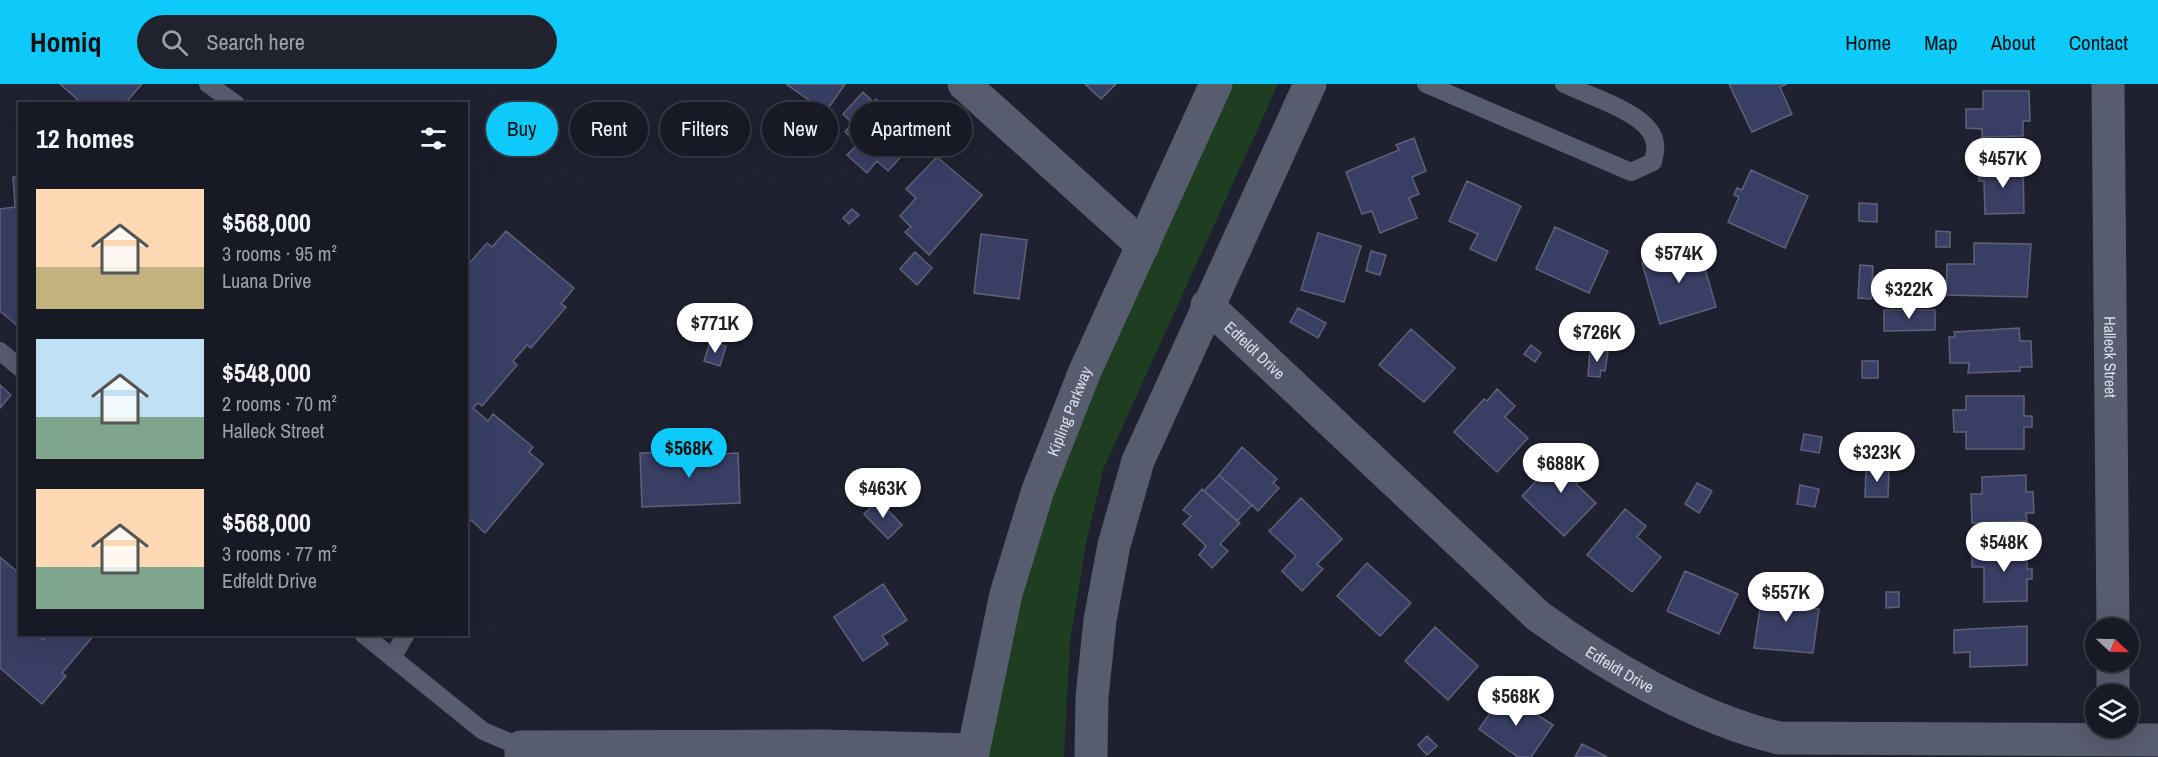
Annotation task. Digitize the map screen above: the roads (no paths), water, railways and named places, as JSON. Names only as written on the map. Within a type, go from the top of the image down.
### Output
[{"type":"street","points":[[964,84],[1143,246]]},
{"type":"street","name":"Kipling Parkway","points":[[972,753],[1019,545],[1085,371],[1216,84]]},
{"type":"street","points":[[1090,757],[1092,697],[1100,620],[1114,545],[1138,461],[1310,84]]},
{"type":"street","name":"Halleck Street","points":[[2108,84],[2113,618]]},
{"type":"street","name":"Edfeldt Drive","points":[[1208,305],[1538,616],[1582,648],[1625,674],[1753,732],[1779,738],[2114,742],[2158,740]]},
{"type":"street","points":[[521,752],[822,746],[972,753]]},
{"type":"lane","points":[[208,84],[233,102]]},
{"type":"lane","points":[[1426,84],[1631,172],[1653,162],[1656,146],[1650,130],[1629,114],[1564,84]]},
{"type":"lane","points":[[0,351],[18,366]]},
{"type":"lane","points":[[365,636],[483,731],[521,752]]},
{"type":"lane","points":[[392,658],[405,636]]}]
